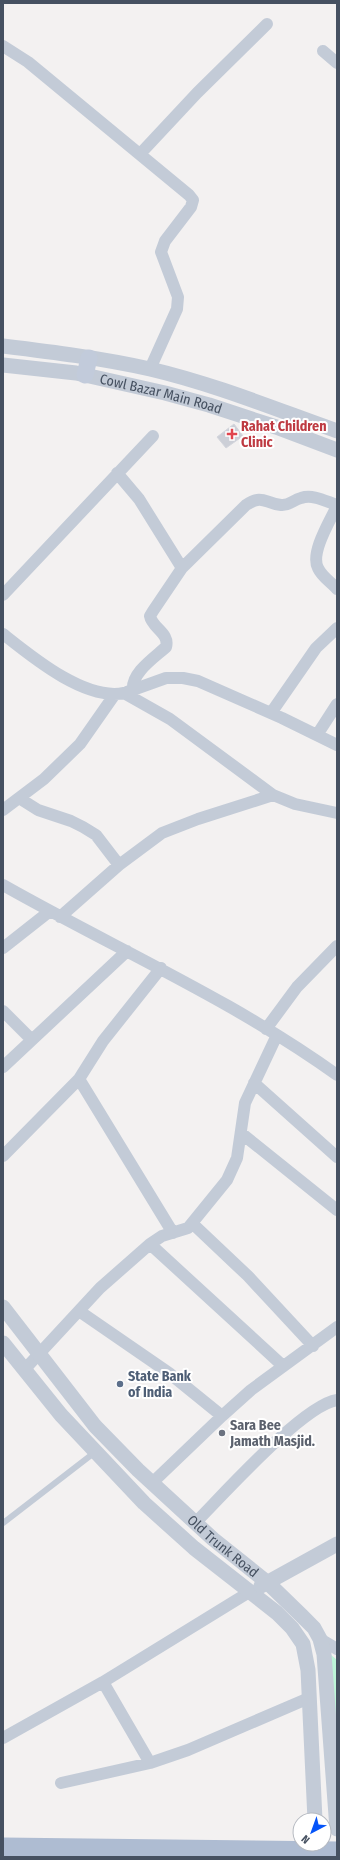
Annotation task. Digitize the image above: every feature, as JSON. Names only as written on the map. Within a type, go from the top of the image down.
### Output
[{"type":"main road","points":[[85,375],[89,358]]},
{"type":"main road","points":[[3,1847],[292,1850]]},
{"type":"street","points":[[140,154],[197,93],[267,24]]},
{"type":"street","points":[[3,46],[28,62],[140,154],[193,200],[191,207],[164,241],[161,252],[178,297],[176,308],[150,369]]},
{"type":"street","points":[[323,51],[337,63]]},
{"type":"street","points":[[3,346],[70,354],[150,369],[259,402],[337,431]]},
{"type":"street","name":"Cowl Bazar Main Road","points":[[3,365],[85,375],[165,393],[209,405],[276,427],[337,450]]},
{"type":"street","points":[[3,595],[153,436]]},
{"type":"street","points":[[117,473],[139,499],[182,568]]},
{"type":"street","points":[[3,810],[44,779],[80,744],[132,683],[136,676],[166,647],[167,642],[165,636],[151,621],[150,616],[182,568],[246,505],[254,500],[262,499],[280,505],[288,505],[299,498],[310,496],[337,506],[334,520],[321,540],[315,558],[317,568],[337,589]]},
{"type":"street","points":[[271,713],[316,648],[337,628]]},
{"type":"street","points":[[3,634],[37,661],[66,678],[91,690],[124,692],[166,678],[183,678],[198,681],[317,734],[337,745]]},
{"type":"street","points":[[124,692],[182,727],[273,795],[295,804],[336,814]]},
{"type":"street","points":[[317,734],[337,704]]},
{"type":"street","points":[[3,948],[55,914],[162,833],[198,819],[273,795]]},
{"type":"street","points":[[19,798],[38,810],[71,821],[96,835],[119,865]]},
{"type":"street","points":[[3,885],[55,914],[161,968],[304,1052],[337,1076]]},
{"type":"street","points":[[25,1370],[100,1288],[150,1244],[162,1236],[188,1228],[193,1224],[227,1180],[237,1158],[245,1103],[254,1083],[271,1032],[297,987],[337,946]]},
{"type":"street","points":[[3,1067],[128,951]]},
{"type":"street","points":[[3,1156],[79,1080],[103,1041],[161,968]]},
{"type":"street","points":[[3,1010],[32,1040]]},
{"type":"street","points":[[79,1080],[173,1233]]},
{"type":"street","points":[[254,1083],[337,1156]]},
{"type":"street","points":[[241,1133],[337,1210]]},
{"type":"street","points":[[193,1224],[248,1276],[314,1346]]},
{"type":"street","points":[[150,1244],[283,1366]]},
{"type":"street","name":"Old Trunk Road","points":[[3,1307],[94,1426],[195,1523],[268,1583],[314,1628],[320,1639],[324,1654],[337,1829]]},
{"type":"street","points":[[78,1311],[170,1373],[222,1416]]},
{"type":"street","points":[[152,1483],[222,1416],[283,1366],[314,1346],[337,1327]]},
{"type":"street","points":[[3,1343],[61,1415],[165,1523],[194,1548],[251,1591],[277,1613],[299,1636],[306,1654],[315,1812]]},
{"type":"street","points":[[195,1523],[276,1442],[314,1410],[331,1401],[337,1400]]},
{"type":"street","points":[[3,1738],[103,1682],[251,1591],[337,1544]]},
{"type":"street","points":[[320,1639],[337,1649]]},
{"type":"street","points":[[103,1682],[150,1763]]},
{"type":"street","points":[[61,1783],[150,1763],[188,1750],[309,1698]]},
{"type":"lane","points":[[3,1523],[95,1452]]},
{"type":"green space","points":[[330,1654],[337,1660],[337,1734]]},
{"type":"building","points":[[234,424],[243,436],[226,448],[217,437]]},
{"type":"place","name":"Rahat Children Clinic","points":[[232,434]]},
{"type":"place","name":"State Bank of India","points":[[120,1384]]},
{"type":"place","name":"Sara Bee Jamath Masjid.","points":[[222,1433]]}]
